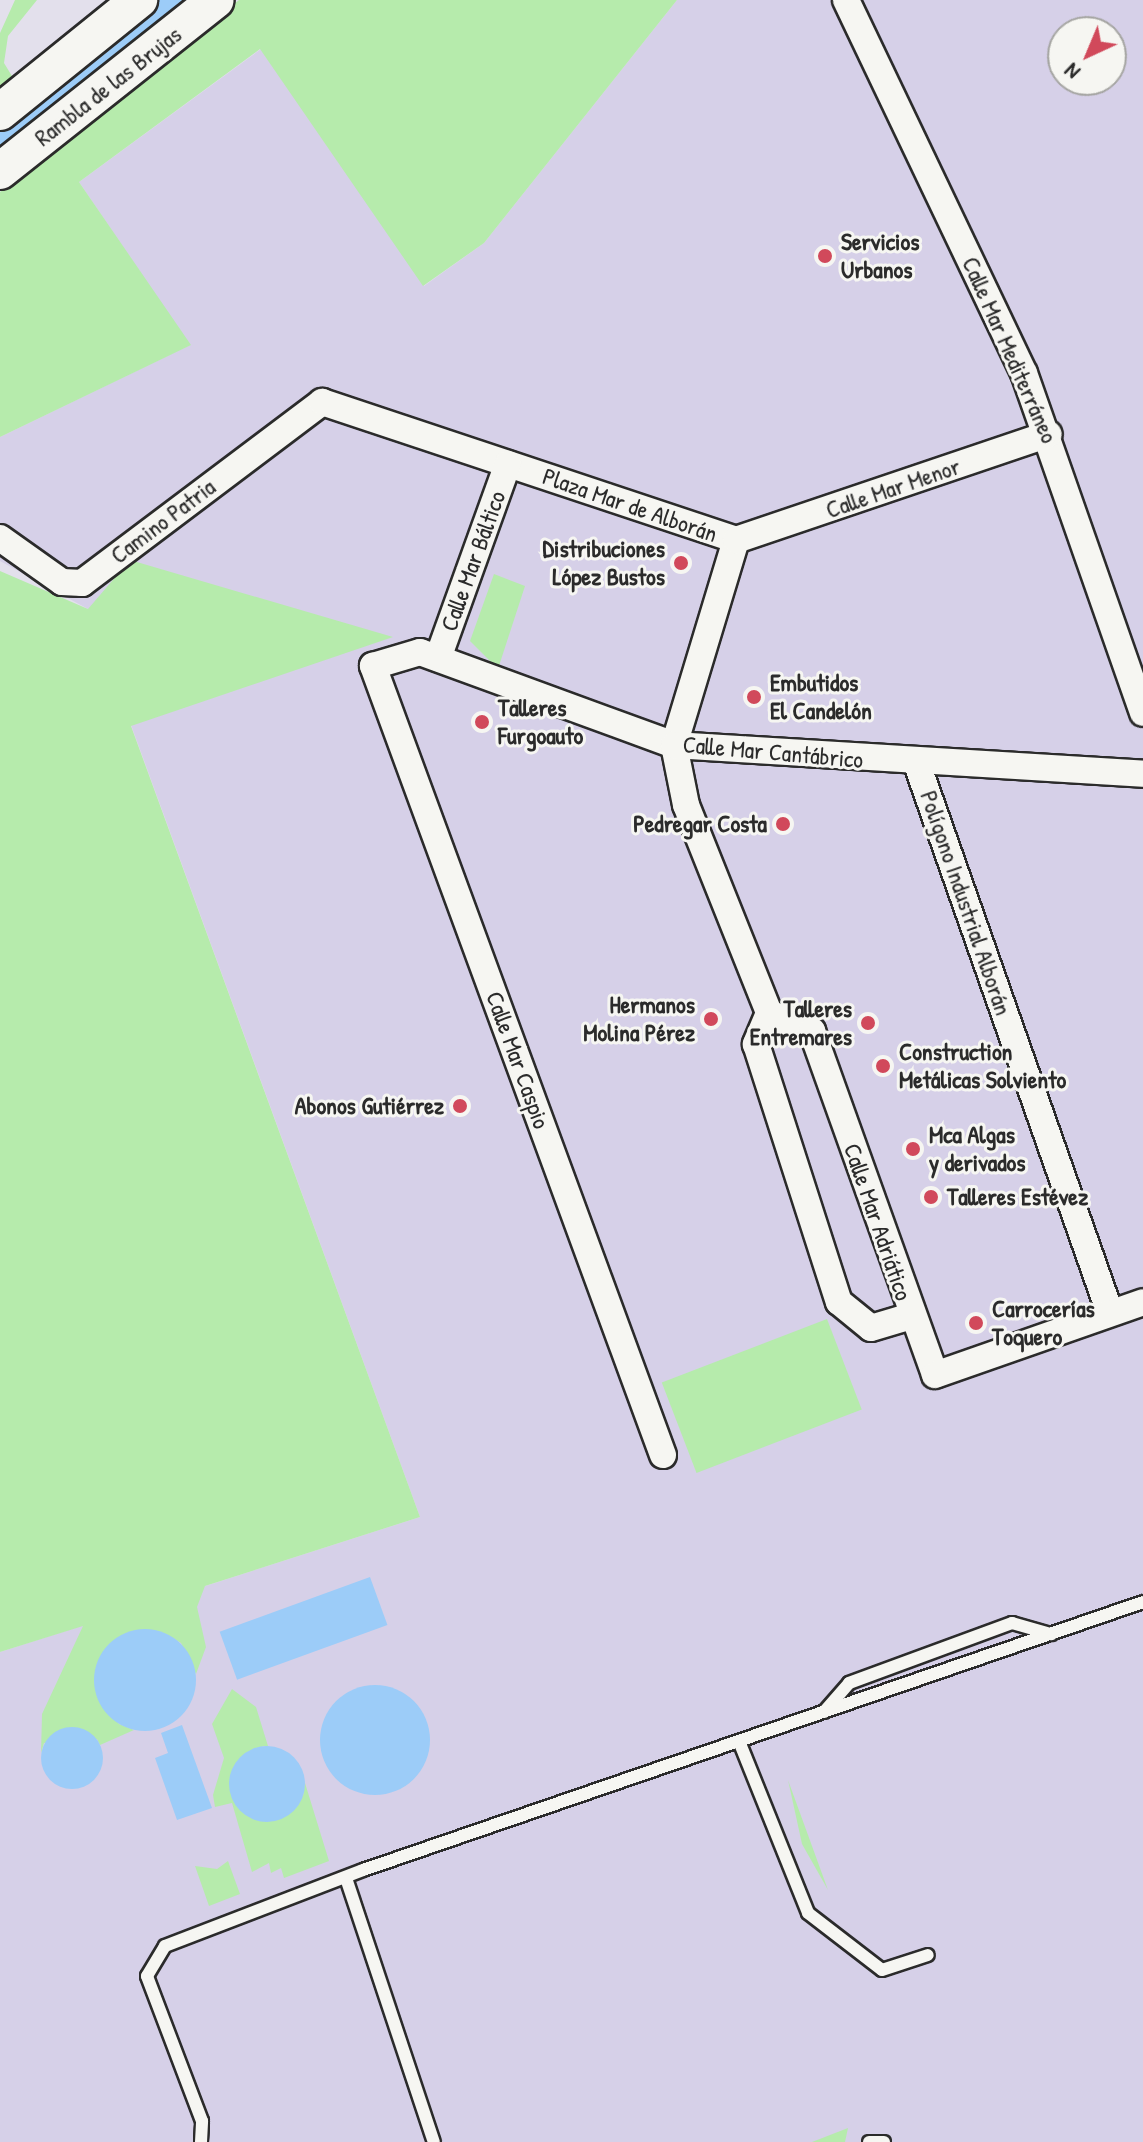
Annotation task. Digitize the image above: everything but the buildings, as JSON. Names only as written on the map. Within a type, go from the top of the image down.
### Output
[{"type":"street","name":"Rambla de las Brujas","points":[[0,112],[139,0]]},
{"type":"street","name":"Rambla de las Brujas","points":[[0,171],[216,0]]},
{"type":"street","name":"Calle Mar Mediterráneo","points":[[846,0],[1049,434],[1143,713]]},
{"type":"street","name":"Plaza Mar de Alborán","points":[[322,402],[736,540],[674,745]]},
{"type":"street","name":"Camino Patria","points":[[0,538],[62,582],[82,583],[322,402]]},
{"type":"street","name":"Calle Mar Menor","points":[[736,540],[1049,434]]},
{"type":"street","name":"Calle Mar Báltico","points":[[438,658],[508,464]]},
{"type":"street","name":"Calle Mar Cantábrico","points":[[373,666],[420,652],[674,745],[917,764],[1143,774]]},
{"type":"street","name":"Calle Mar Caspio","points":[[373,666],[663,1455]]},
{"type":"street","points":[[674,745],[686,805],[769,1013]]},
{"type":"street","name":"Polígono Industrial Alborán","points":[[917,764],[1110,1313]]},
{"type":"street","name":"Calle Mar Adriático","points":[[769,1013],[812,1031],[911,1316],[871,1328],[839,1302],[756,1044],[769,1013]]},
{"type":"street","points":[[911,1316],[935,1375],[1143,1302]]},
{"type":"lane","points":[[201,2142],[202,2121],[147,1976],[154,1957],[165,1946],[739,1741],[1143,1602]]},
{"type":"lane","points":[[823,1712],[849,1683],[1012,1623],[1051,1634]]},
{"type":"lane","points":[[739,1741],[808,1913],[882,1970],[928,1955]]},
{"type":"lane","points":[[347,1881],[434,2142]]},
{"type":"lane","points":[[869,2142],[884,2142]]},
{"type":"shaded area","points":[[677,0],[1143,0],[1143,2142],[0,2142],[0,1652],[420,1517],[131,725],[391,637],[88,609],[0,561],[0,437],[190,345],[79,182],[261,49],[424,286],[484,243]]},
{"type":"green space","points":[[15,0],[37,0],[8,36],[4,63],[15,81],[0,92],[0,33]]},
{"type":"green space","points":[[239,0],[677,0],[484,243],[423,286],[260,49],[79,182],[191,345],[0,437],[0,192]]},
{"type":"green space","points":[[130,560],[393,637],[131,726],[420,1517],[205,1586],[197,1607],[206,1647],[196,1674],[181,1643],[166,1634],[132,1631],[104,1650],[94,1682],[119,1724],[134,1730],[100,1745],[97,1739],[44,1743],[41,1753],[42,1714],[83,1626],[0,1652],[0,571],[88,609]]},
{"type":"green space","points":[[494,574],[525,586],[498,669],[470,641]]},
{"type":"green space","points":[[827,1319],[862,1410],[697,1473],[662,1382]]},
{"type":"green space","points":[[232,1689],[256,1707],[268,1746],[262,1746],[303,1796],[305,1783],[329,1861],[284,1878],[281,1868],[271,1873],[269,1863],[252,1872],[232,1803],[215,1807],[213,1795],[224,1758],[212,1724]]},
{"type":"green space","points":[[788,1780],[828,1890],[802,1844]]},
{"type":"green space","points":[[228,1861],[240,1894],[209,1906],[195,1866],[217,1869]]},
{"type":"green space","points":[[848,2128],[845,2142],[812,2142]]},
{"type":"water","points":[[154,0],[201,0],[0,162],[0,124]]},
{"type":"water","points":[[370,1577],[387,1625],[237,1680],[220,1632]]},
{"type":"water","points":[[145,1629],[164,1633],[181,1644],[192,1661],[196,1680],[192,1699],[181,1716],[164,1727],[145,1731],[126,1727],[109,1716],[98,1699],[94,1680],[98,1661],[109,1644],[126,1633]]},
{"type":"water","points":[[375,1685],[396,1689],[414,1701],[426,1719],[430,1740],[426,1761],[414,1779],[396,1791],[375,1795],[354,1791],[336,1779],[324,1761],[320,1740],[324,1719],[336,1701],[354,1689]]},
{"type":"water","points":[[182,1725],[212,1808],[177,1820],[155,1758],[168,1753],[161,1733]]},
{"type":"water","points":[[66,1727],[78,1727],[94,1736],[101,1746],[101,1770],[94,1780],[78,1789],[66,1789],[46,1775],[41,1764],[41,1752],[55,1732]]},
{"type":"water","points":[[267,1746],[281,1749],[294,1757],[302,1770],[305,1784],[302,1798],[294,1811],[281,1819],[267,1822],[253,1819],[240,1811],[232,1798],[229,1784],[232,1770],[240,1757],[253,1749]]},
{"type":"place","name":"Servicios Urbanos","points":[[825,256]]},
{"type":"place","name":"Distribuciones López Bustos","points":[[681,563]]},
{"type":"place","name":"Embutidos El Candelón","points":[[754,697]]},
{"type":"place","name":"Talleres Furgoauto","points":[[482,722]]},
{"type":"place","name":"Pedregar Costa","points":[[783,824]]},
{"type":"place","name":"Hermanos Molina Pérez","points":[[711,1019]]},
{"type":"place","name":"Talleres Entremares","points":[[868,1023]]},
{"type":"place","name":"Construction Metálicas Solviento","points":[[883,1066]]},
{"type":"place","name":"Abonos Gutiérrez","points":[[460,1106]]},
{"type":"place","name":"Mca Algas y derivados","points":[[913,1149]]},
{"type":"place","name":"Talleres Estévez","points":[[931,1197]]},
{"type":"place","name":"Carrocerías Toquero","points":[[976,1323]]}]
